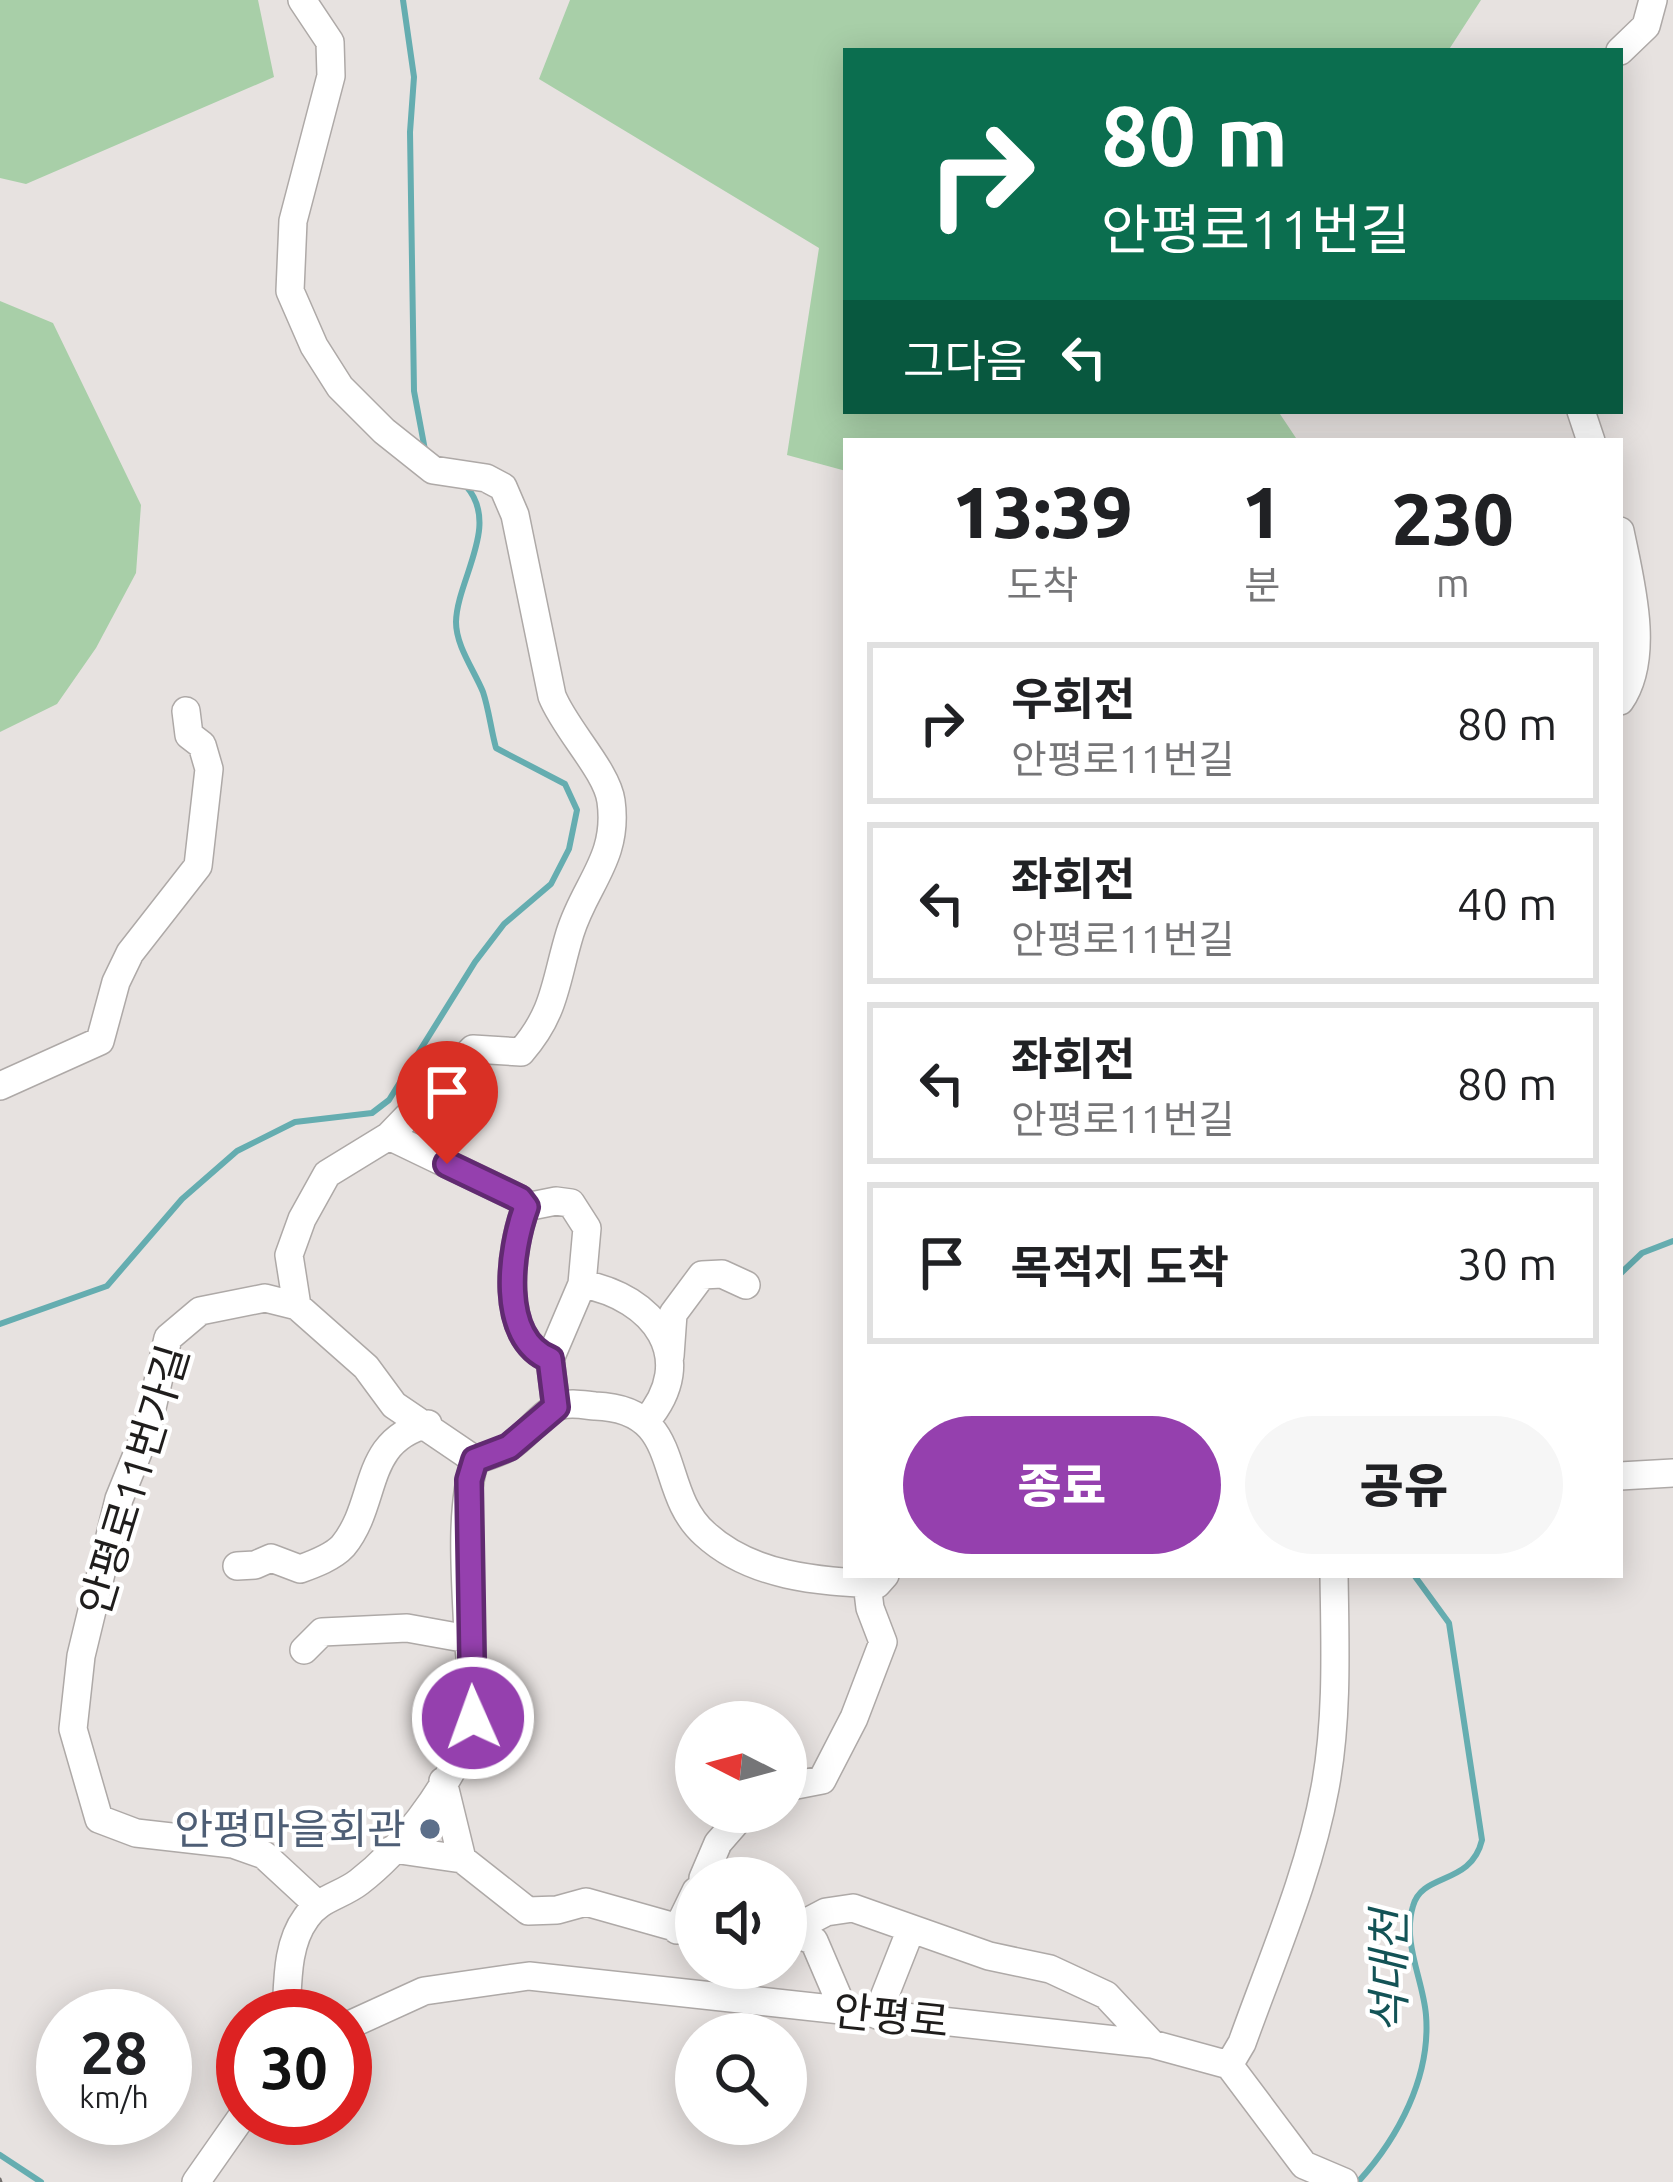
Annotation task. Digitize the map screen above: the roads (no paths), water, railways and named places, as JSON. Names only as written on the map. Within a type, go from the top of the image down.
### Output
[{"type":"street","points":[[302,0],[330,42],[331,76],[293,221],[290,291],[314,346],[340,387],[433,470],[503,487],[515,515],[552,696],[563,724],[611,796],[612,845],[571,932],[562,977],[544,1026],[520,1052],[473,1049],[389,1136],[327,1174],[289,1255],[297,1306],[366,1367],[394,1405],[475,1460]]},
{"type":"street","points":[[1623,48],[1646,26],[1653,0]]},
{"type":"street","points":[[1623,546],[1635,651],[1623,691]]},
{"type":"street","points":[[0,1086],[100,1041],[116,982],[130,952],[153,918],[194,877],[209,770],[202,745],[190,734],[186,711]]},
{"type":"street","points":[[389,1136],[520,1199],[526,1207],[513,1301],[522,1336],[536,1353],[550,1359]]},
{"type":"street","points":[[526,1207],[571,1203],[587,1228],[582,1284],[550,1359],[556,1407]]},
{"type":"street","points":[[646,1421],[665,1398],[673,1314],[702,1275],[722,1274],[746,1285]]},
{"type":"street","points":[[582,1284],[625,1295],[643,1306],[670,1355]]},
{"type":"street","name":"안평로11번가길","points":[[297,1306],[265,1298],[200,1311],[168,1339],[147,1430],[119,1499],[81,1656],[73,1730],[99,1819],[136,1833],[233,1844],[264,1855],[317,1904]]},
{"type":"street","points":[[475,1460],[509,1447],[556,1407],[610,1406],[646,1421],[659,1438],[689,1516],[705,1535],[729,1551],[807,1582],[872,1578],[883,1642],[854,1718],[823,1780],[807,1783]]},
{"type":"street","points":[[237,1566],[271,1558],[300,1569],[343,1547],[386,1446],[408,1429],[428,1424]]},
{"type":"street","points":[[289,1989],[296,1936],[317,1904],[358,1883],[393,1849],[468,1739],[473,1718],[468,1639],[469,1480],[475,1460]]},
{"type":"street","points":[[1623,1476],[1673,1473]]},
{"type":"street","points":[[1334,1578],[1336,1645],[1326,1786],[1302,1875],[1242,2043],[1229,2065],[1304,2165],[1342,2182]]},
{"type":"street","points":[[304,1650],[322,1632],[407,1628],[468,1639]]},
{"type":"street","points":[[443,1781],[462,1859]]},
{"type":"street","points":[[393,1849],[462,1859],[528,1910],[557,1910],[586,1902],[675,1928]]},
{"type":"street","points":[[807,1923],[826,1912],[853,1908],[989,1956],[1050,1969],[1106,1995],[1152,2044]]},
{"type":"street","points":[[877,2015],[911,1929]]},
{"type":"street","points":[[807,1939],[814,1941],[844,2011]]},
{"type":"street","name":"안평로","points":[[372,2012],[424,1991],[529,1976],[1152,2044],[1229,2065]]},
{"type":"street","points":[[196,2182],[222,2145]]},
{"type":"waterway","points":[[403,0],[414,77],[410,132],[414,391],[425,450]]},
{"type":"waterway","points":[[0,1324],[107,1286],[182,1199],[237,1151],[295,1122],[372,1113],[389,1100],[475,962],[504,924],[551,884],[569,849],[577,810],[565,784],[496,748],[483,692],[459,640],[456,622],[478,535],[476,501],[466,486]]},
{"type":"waterway","name":"석대천","points":[[1623,1271],[1642,1253],[1673,1241]]},
{"type":"waterway","name":"석대천","points":[[1358,2182],[1398,2126],[1423,2061],[1426,2015],[1411,1947],[1413,1906],[1426,1888],[1468,1865],[1482,1840],[1449,1623],[1416,1578]]},
{"type":"waterway","points":[[0,2155],[41,2182]]},
{"type":"place","name":"안평마을회관","points":[[430,1829]]}]
